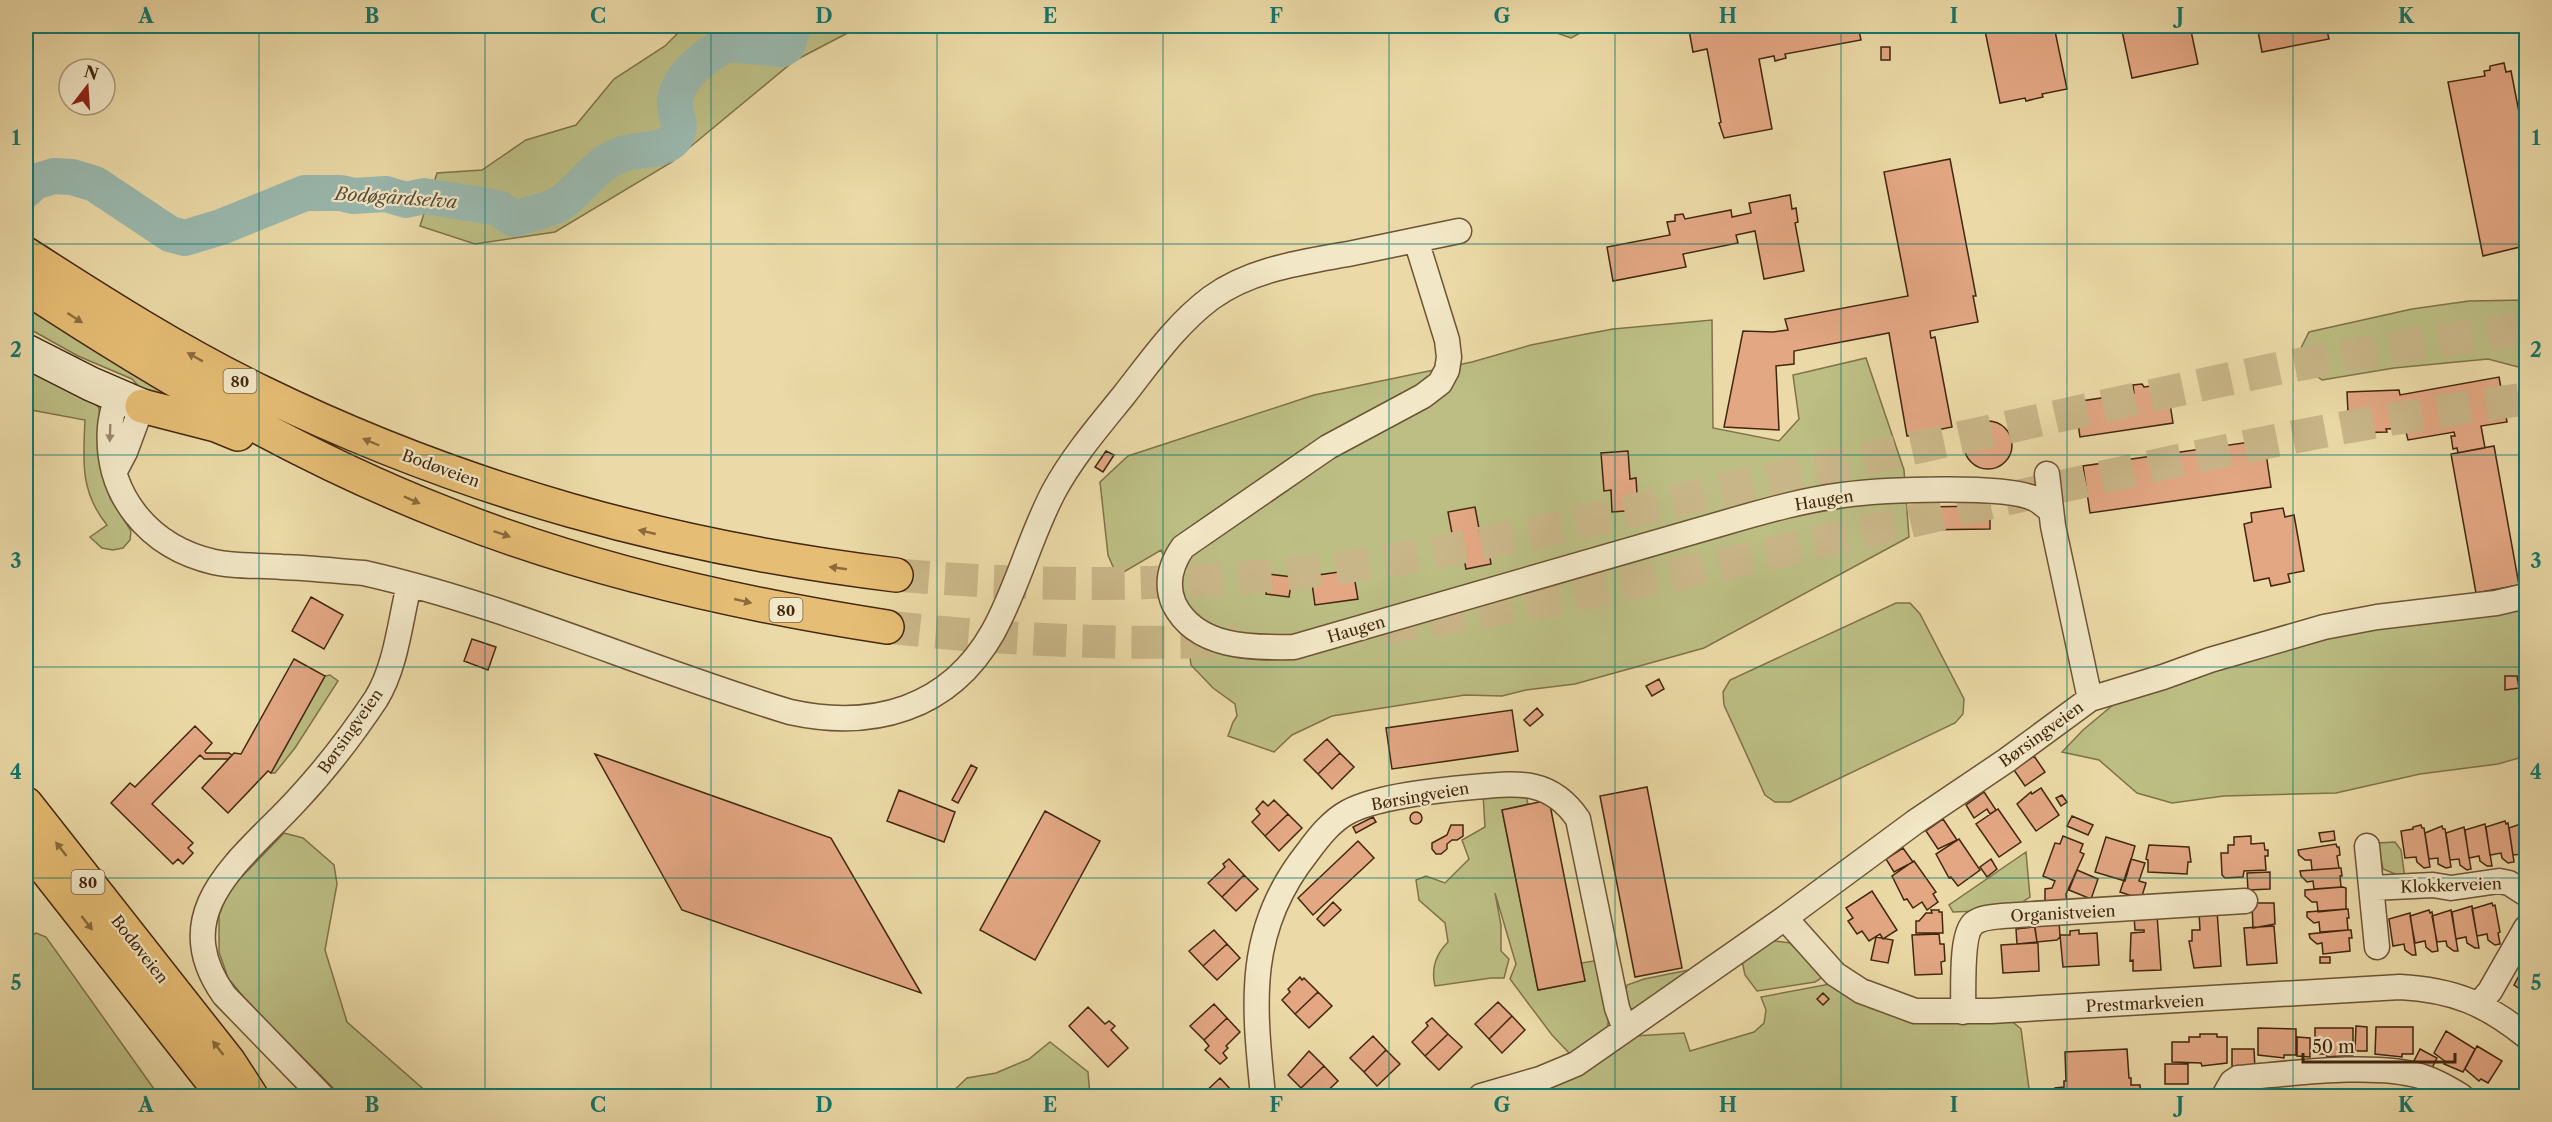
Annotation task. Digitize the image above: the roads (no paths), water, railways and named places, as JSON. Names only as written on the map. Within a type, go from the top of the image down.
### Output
[{"type":"main road","name":"Bodøveien","points":[[27,266],[192,391],[339,467],[446,515],[591,563],[686,589],[763,606],[887,627]]},
{"type":"main road","name":"Bodøveien","points":[[27,266],[242,382],[370,442],[455,474],[580,514],[677,539],[796,562],[896,575]]},
{"type":"main road","name":"80","points":[[129,400],[216,425],[299,458],[339,467]]},
{"type":"main road","name":"Bodøveien","points":[[26,804],[229,1062],[251,1096]]},
{"type":"main road","name":"Bodøveien","points":[[26,844],[210,1078],[227,1096]]},
{"type":"street","points":[[26,351],[129,400],[125,452],[115,471],[120,488],[137,519],[165,541],[184,552],[214,562],[364,573],[483,606],[790,712],[833,719],[874,718],[892,714],[941,690],[956,678],[981,651],[1004,609],[1042,516],[1065,473],[1150,362],[1194,312],[1223,290],[1257,274],[1289,265],[1459,231]]},
{"type":"street","name":"Haugen","points":[[1416,240],[1448,340],[1449,357],[1440,383],[1423,396],[1328,447],[1183,547],[1173,562],[1169,579],[1172,598],[1180,615],[1192,628],[1210,637],[1233,644],[1259,648],[1294,647],[1727,522],[1790,505],[1844,495],[1943,490],[2003,492],[2035,498],[2050,510]]},
{"type":"street","points":[[2047,474],[2050,510],[2090,699]]},
{"type":"street","name":"Børsingveien","points":[[322,1096],[224,995],[212,977],[204,956],[205,920],[219,883],[329,765],[377,697],[392,659],[409,585]]},
{"type":"street","name":"Børsingveien","points":[[1481,1096],[1540,1079],[1576,1064],[1785,918],[1915,822],[2007,760],[2090,699],[2210,660],[2324,627],[2377,617],[2496,603],[2526,596]]},
{"type":"street","name":"Børsingveien","points":[[1263,1096],[1257,1041],[1256,988],[1261,943],[1271,915],[1288,878],[1322,834],[1347,812],[1373,803],[1450,789],[1505,784],[1527,784],[1546,789],[1560,798],[1578,819],[1617,1008],[1625,1029]]},
{"type":"street","points":[[2367,846],[2377,947]]},
{"type":"street","name":"Klokkerveien","points":[[2372,888],[2433,885],[2451,888],[2499,880],[2509,883],[2526,894]]},
{"type":"street","name":"Organistveien","points":[[1963,1012],[1965,943],[1968,931],[1975,922],[2002,916],[2245,901]]},
{"type":"street","name":"Prestmarkveien","points":[[1785,918],[1836,974],[1861,991],[1915,1011],[1963,1012],[2400,987],[2426,988],[2452,993],[2479,1004],[2503,1017],[2526,1036]]},
{"type":"street","points":[[2479,1004],[2490,991],[2526,934]]},
{"type":"street","points":[[2223,1096],[2227,1088],[2238,1078],[2362,1070],[2395,1071],[2419,1075],[2461,1096]]},
{"type":"waterway","name":"Bodøgårdselva","points":[[26,190],[34,182],[54,176],[72,177],[95,184],[170,234],[185,238],[221,227],[305,193],[341,193],[353,196],[386,194],[406,200],[424,196],[500,209],[514,219],[561,203],[613,158],[628,152],[657,148],[669,143],[679,129],[675,105],[678,91],[682,82],[695,67],[727,44],[782,49],[787,46],[793,26]]},
{"type":"tunnel","points":[[896,575],[1002,582],[1162,582],[1268,576],[1374,562],[1534,532],[2285,367],[2526,328]]},
{"type":"tunnel","points":[[1382,628],[1526,604],[1669,576],[2239,448],[2382,421],[2526,399]]},
{"type":"tunnel","points":[[887,627],[1062,640],[1238,641]]}]
